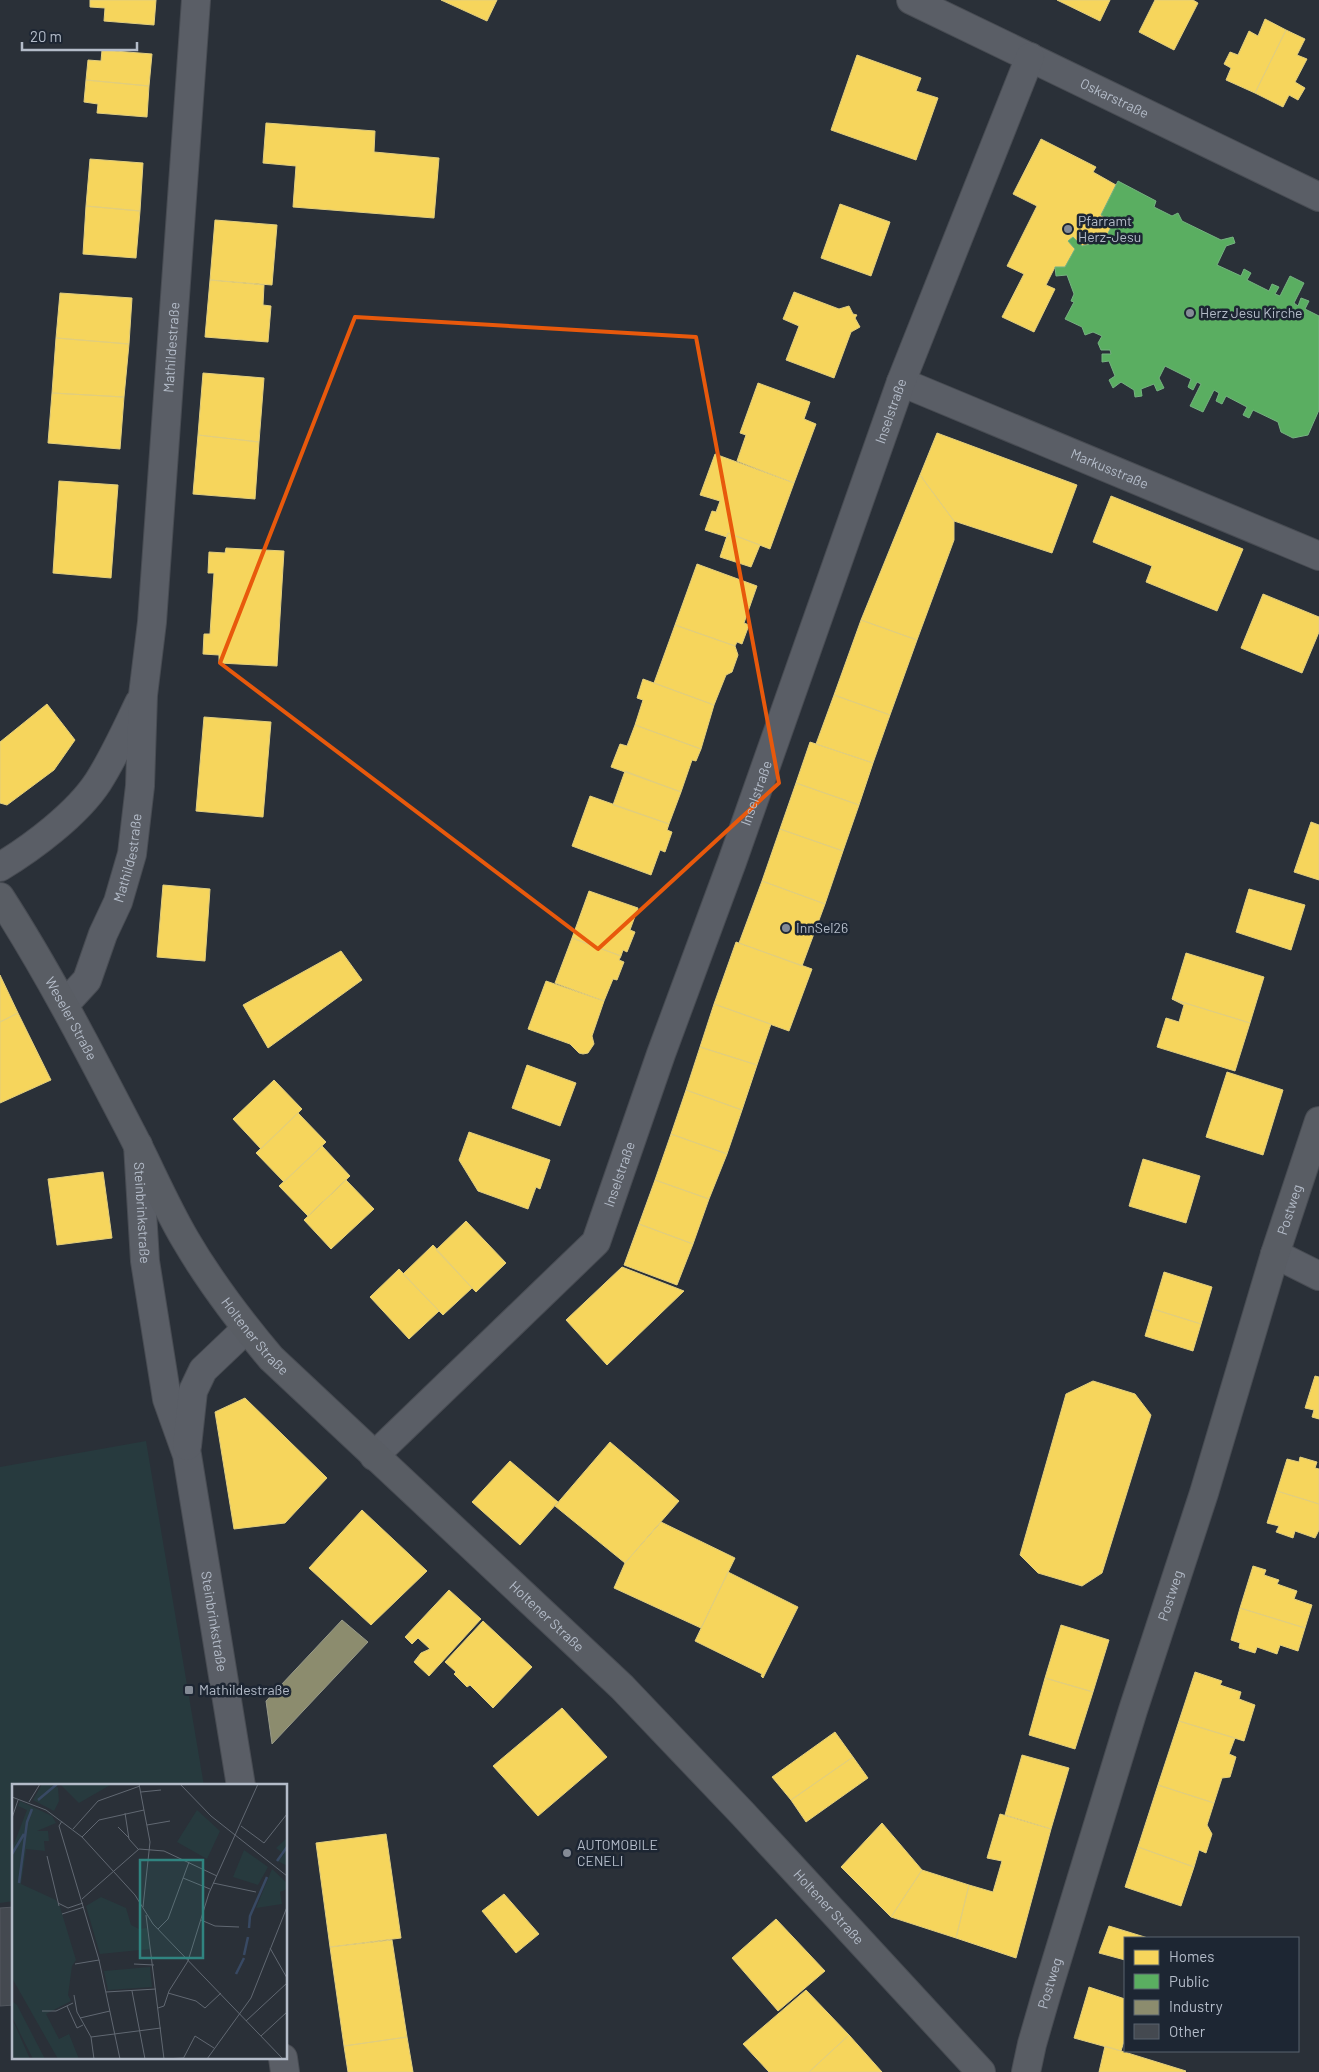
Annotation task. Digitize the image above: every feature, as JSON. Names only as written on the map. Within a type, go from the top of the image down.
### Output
[{"type":"main road","name":"Weseler Straße","points":[[0,897],[33,947],[65,1004],[138,1144]]},
{"type":"main road","name":"Postweg","points":[[1026,2072],[1046,1992],[1136,1701],[1204,1493],[1275,1254],[1319,1121]]},
{"type":"main road","name":"Holtener Straße","points":[[138,1144],[184,1238],[221,1297],[271,1358],[622,1687],[750,1821],[981,2072]]},
{"type":"street","name":"Mathildestraße","points":[[65,1004],[88,980],[103,934],[118,902],[132,854],[140,786],[143,695],[152,622],[196,0]]},
{"type":"street","name":"Oskarstraße","points":[[911,0],[1319,197]]},
{"type":"street","name":"Inselstraße","points":[[374,1456],[596,1242],[661,1054],[732,862],[901,382],[1030,57]]},
{"type":"street","name":"Markusstraße","points":[[901,382],[1319,556]]},
{"type":"street","name":"Mathildestraße","points":[[0,867],[24,852],[64,821],[97,783],[143,695]]},
{"type":"street","name":"Steinbrinkstraße","points":[[138,1144],[145,1261],[165,1390],[187,1455],[241,1784]]},
{"type":"street","points":[[1275,1254],[1319,1276]]},
{"type":"street","name":"Steinbrinkstraße","points":[[187,1455],[193,1391],[203,1370],[246,1329]]},
{"type":"highlighted area","points":[[355,317],[696,337],[779,783],[598,949],[220,663]]},
{"type":"green space","points":[[146,1441],[204,1784],[12,1784],[12,1901],[0,1903],[0,1467]]},
{"type":"building: Homes","points":[[90,0],[156,0],[154,25],[104,21],[105,8],[90,7]]},
{"type":"building: Homes","points":[[441,0],[497,0],[487,21]]},
{"type":"building: Homes","points":[[1057,0],[1110,0],[1100,21]]},
{"type":"building: Homes","points":[[1155,0],[1193,0],[1198,3],[1174,50],[1139,32]]},
{"type":"building: Homes","points":[[1265,19],[1286,30],[1255,93],[1226,80],[1231,68],[1224,64],[1230,52],[1238,55],[1249,31],[1258,36]]},
{"type":"building: Homes","points":[[1286,30],[1305,39],[1297,55],[1307,59],[1295,82],[1305,88],[1298,100],[1289,95],[1283,107],[1255,93]]},
{"type":"building: Homes","points":[[102,50],[152,54],[149,86],[86,80],[88,60],[101,61]]},
{"type":"building: Homes","points":[[857,55],[921,78],[916,91],[938,98],[916,160],[831,130]]},
{"type":"building: Homes","points":[[86,80],[149,86],[147,117],[97,113],[98,104],[84,102]]},
{"type":"building: Homes","points":[[266,123],[375,131],[374,152],[439,158],[434,218],[293,207],[296,166],[263,163]]},
{"type":"building: Homes","name":"Pfarramt Herz-Jesu","points":[[1041,139],[1096,167],[1093,172],[1116,185],[1101,215],[1114,222],[1106,237],[1103,236],[1100,242],[1082,246],[1073,237],[1068,241],[1075,249],[1065,267],[1055,267],[1046,285],[1055,289],[1034,332],[1002,317],[1024,274],[1007,266],[1037,206],[1013,194]]},
{"type":"building: Homes","points":[[90,159],[143,163],[140,211],[86,206]]},
{"type":"building: Homes","points":[[840,204],[890,222],[871,276],[821,258]]},
{"type":"building: Homes","points":[[86,206],[140,211],[136,258],[83,254]]},
{"type":"building: Homes","points":[[215,220],[277,225],[272,285],[210,280]]},
{"type":"building: Homes","points":[[210,280],[264,285],[263,305],[271,306],[268,342],[205,337]]},
{"type":"building: Homes","points":[[794,292],[839,309],[849,306],[853,314],[857,315],[855,318],[860,327],[851,332],[834,378],[786,360],[799,326],[783,319]]},
{"type":"building: Homes","points":[[60,293],[132,298],[129,344],[56,338]]},
{"type":"building: Homes","points":[[56,338],[129,344],[124,397],[52,393]]},
{"type":"building: Homes","points":[[203,373],[264,378],[259,442],[198,435]]},
{"type":"building: Homes","points":[[758,383],[810,402],[804,419],[816,424],[794,483],[737,461],[746,435],[740,433]]},
{"type":"building: Homes","points":[[52,393],[124,397],[120,449],[48,443]]},
{"type":"building: Homes","points":[[937,433],[1077,485],[1052,553],[954,521],[920,475]]},
{"type":"building: Homes","points":[[198,435],[259,442],[255,499],[193,494]]},
{"type":"building: Homes","points":[[715,454],[794,483],[770,549],[728,533],[727,537],[705,530],[712,511],[716,512],[720,501],[700,495]]},
{"type":"building: Homes","points":[[920,475],[954,521],[954,540],[917,640],[861,620]]},
{"type":"building: Homes","points":[[59,481],[118,485],[111,578],[53,573]]},
{"type":"building: Homes","points":[[1111,496],[1243,549],[1217,611],[1146,582],[1152,566],[1093,542]]},
{"type":"building: Homes","points":[[728,533],[760,545],[751,567],[720,557]]},
{"type":"building: Homes","points":[[226,548],[284,551],[277,666],[219,663],[219,655],[203,654],[204,634],[210,634],[214,573],[208,573],[209,552],[225,553]]},
{"type":"building: Homes","points":[[697,564],[757,586],[744,623],[749,625],[742,644],[737,642],[735,646],[675,625]]},
{"type":"building: Homes","points":[[1263,594],[1319,617],[1319,632],[1302,673],[1241,648]]},
{"type":"building: Homes","points":[[861,620],[917,640],[890,715],[834,695]]},
{"type":"building: Homes","points":[[675,625],[735,646],[738,655],[732,672],[726,675],[714,705],[654,683]]},
{"type":"building: Homes","points":[[643,679],[714,705],[701,749],[635,725],[643,700],[637,698]]},
{"type":"building: Homes","points":[[834,695],[890,715],[873,763],[816,744]]},
{"type":"building: Homes","points":[[47,704],[75,740],[54,770],[7,805],[0,803],[0,742]]},
{"type":"building: Homes","points":[[204,717],[271,722],[263,817],[196,811]]},
{"type":"building: Homes","points":[[635,725],[701,749],[696,761],[692,760],[681,792],[611,767],[620,744],[627,746]]},
{"type":"building: Homes","points":[[810,742],[873,763],[859,805],[796,783]]},
{"type":"building: Homes","points":[[625,771],[681,792],[669,824],[613,805]]},
{"type":"building: Homes","points":[[796,783],[859,805],[843,851],[780,829]]},
{"type":"building: Homes","points":[[590,796],[669,824],[667,830],[672,832],[665,852],[660,850],[651,875],[572,846]]},
{"type":"building: Homes","points":[[1311,822],[1319,825],[1319,880],[1294,872]]},
{"type":"building: Homes","points":[[780,829],[843,851],[825,904],[762,881]]},
{"type":"building: Homes","name":"InnSel26","points":[[762,881],[825,904],[802,966],[739,943]]},
{"type":"building: Homes","points":[[163,885],[210,889],[205,961],[157,957]]},
{"type":"building: Homes","points":[[1249,889],[1305,905],[1291,950],[1236,932]]},
{"type":"building: Homes","points":[[589,891],[638,908],[630,930],[635,932],[627,952],[623,950],[621,956],[572,938]]},
{"type":"building: Homes","points":[[572,938],[621,956],[619,960],[624,962],[617,980],[613,979],[604,1001],[555,983]]},
{"type":"building: Homes","points":[[736,942],[812,969],[789,1031],[714,1004]]},
{"type":"building: Homes","points":[[341,951],[362,980],[268,1048],[243,1005]]},
{"type":"building: Homes","points":[[1186,953],[1264,977],[1250,1023],[1172,999]]},
{"type":"building: Homes","points":[[0,975],[18,1013],[0,1022]]},
{"type":"building: Homes","points":[[546,981],[604,1001],[592,1036],[594,1044],[588,1053],[579,1053],[570,1044],[528,1029]]},
{"type":"building: Homes","points":[[1172,999],[1250,1023],[1235,1071],[1157,1047],[1166,1018],[1179,1022],[1184,1005]]},
{"type":"building: Homes","points":[[714,1004],[771,1024],[757,1065],[700,1047]]},
{"type":"building: Homes","points":[[18,1013],[51,1080],[0,1103],[0,1022]]},
{"type":"building: Homes","points":[[700,1047],[757,1065],[742,1110],[686,1090]]},
{"type":"building: Homes","points":[[527,1065],[576,1083],[560,1126],[512,1108]]},
{"type":"building: Homes","points":[[1227,1072],[1283,1090],[1263,1155],[1206,1137]]},
{"type":"building: Homes","points":[[274,1080],[302,1109],[261,1149],[233,1119]]},
{"type":"building: Homes","points":[[686,1090],[742,1110],[727,1154],[671,1134]]},
{"type":"building: Homes","points":[[298,1113],[326,1142],[284,1182],[256,1153]]},
{"type":"building: Homes","points":[[469,1132],[550,1160],[540,1189],[536,1187],[528,1209],[478,1191],[459,1160]]},
{"type":"building: Homes","points":[[671,1134],[727,1154],[709,1199],[655,1180]]},
{"type":"building: Homes","points":[[322,1146],[350,1176],[308,1216],[279,1186]]},
{"type":"building: Homes","points":[[1143,1159],[1200,1176],[1186,1223],[1129,1206]]},
{"type":"building: Homes","points":[[103,1172],[112,1238],[57,1245],[48,1179]]},
{"type":"building: Homes","points":[[346,1180],[374,1209],[331,1249],[304,1220]]},
{"type":"building: Homes","points":[[655,1180],[709,1199],[693,1244],[639,1224]]},
{"type":"building: Homes","points":[[466,1221],[506,1263],[476,1292],[436,1250]]},
{"type":"building: Homes","points":[[639,1224],[693,1244],[677,1285],[624,1265]]},
{"type":"building: Homes","points":[[433,1245],[472,1288],[443,1315],[403,1274]]},
{"type":"building: Homes","points":[[622,1267],[684,1291],[607,1365],[566,1320]]},
{"type":"building: Homes","points":[[399,1269],[439,1311],[409,1339],[370,1297]]},
{"type":"building: Homes","points":[[1164,1272],[1212,1287],[1201,1324],[1153,1309]]},
{"type":"building: Homes","points":[[1153,1309],[1201,1324],[1193,1351],[1145,1336]]},
{"type":"building: Homes","points":[[1315,1376],[1319,1377],[1319,1419],[1312,1417],[1314,1410],[1305,1408]]},
{"type":"building: Homes","points":[[1093,1381],[1135,1394],[1151,1415],[1102,1573],[1082,1586],[1038,1573],[1020,1555],[1066,1394]]},
{"type":"building: Homes","points":[[245,1398],[327,1478],[285,1523],[234,1529],[215,1412]]},
{"type":"building: Homes","points":[[610,1442],[679,1501],[625,1563],[555,1506]]},
{"type":"building: Homes","points":[[1300,1457],[1317,1462],[1315,1468],[1319,1469],[1319,1504],[1277,1491],[1287,1459],[1299,1462]]},
{"type":"building: Homes","points":[[510,1461],[558,1502],[520,1545],[472,1502]]},
{"type":"building: Homes","points":[[1277,1491],[1319,1504],[1319,1530],[1315,1538],[1295,1531],[1293,1538],[1276,1532],[1279,1526],[1267,1523]]},
{"type":"building: Homes","points":[[362,1510],[427,1571],[371,1625],[309,1568]]},
{"type":"building: Homes","points":[[661,1522],[735,1558],[701,1628],[614,1588],[625,1563]]},
{"type":"building: Homes","points":[[1253,1566],[1266,1570],[1264,1575],[1279,1580],[1277,1584],[1297,1591],[1294,1599],[1312,1605],[1305,1628],[1240,1608]]},
{"type":"building: Homes","points":[[728,1572],[798,1607],[763,1678],[762,1674],[695,1641]]},
{"type":"building: Homes","points":[[449,1590],[481,1619],[429,1676],[414,1662],[421,1653],[430,1649],[418,1638],[412,1644],[405,1637]]},
{"type":"building: Homes","points":[[1240,1608],[1305,1628],[1298,1651],[1280,1645],[1277,1654],[1257,1647],[1255,1653],[1239,1648],[1240,1643],[1231,1640]]},
{"type":"building: Homes","points":[[483,1621],[532,1667],[493,1708],[470,1685],[467,1687],[454,1674],[456,1672],[445,1662]]},
{"type":"building: Homes","points":[[1061,1625],[1109,1640],[1093,1692],[1045,1678]]},
{"type":"building: Homes","points":[[1195,1672],[1222,1681],[1220,1685],[1241,1692],[1239,1699],[1255,1705],[1244,1741],[1179,1721]]},
{"type":"building: Homes","points":[[1045,1678],[1093,1692],[1075,1749],[1029,1735]]},
{"type":"building: Homes","points":[[562,1708],[607,1757],[538,1816],[493,1766]]},
{"type":"building: Homes","points":[[1179,1721],[1235,1738],[1229,1754],[1236,1757],[1230,1777],[1222,1778],[1214,1803],[1158,1785]]},
{"type":"building: Homes","points":[[835,1732],[853,1757],[791,1800],[772,1777]]},
{"type":"building: Homes","points":[[1022,1755],[1069,1768],[1051,1829],[1005,1815]]},
{"type":"building: Homes","points":[[853,1757],[868,1778],[806,1822],[791,1800]]},
{"type":"building: Homes","points":[[1158,1785],[1214,1803],[1207,1825],[1212,1834],[1206,1853],[1199,1850],[1194,1867],[1138,1847]]},
{"type":"building: Homes","points":[[1000,1814],[1051,1829],[1016,1958],[956,1938],[969,1885],[993,1892],[1002,1861],[987,1858]]},
{"type":"building: Homes","points":[[882,1823],[922,1870],[891,1917],[841,1867]]},
{"type":"building: Homes","points":[[386,1834],[401,1938],[330,1947],[316,1843]]},
{"type":"building: Homes","points":[[1138,1847],[1194,1867],[1181,1906],[1125,1887]]},
{"type":"building: Homes","points":[[922,1870],[969,1885],[956,1938],[891,1917]]},
{"type":"building: Homes","points":[[504,1894],[539,1934],[516,1953],[482,1911]]},
{"type":"building: Homes","points":[[776,1919],[825,1971],[778,2011],[732,1958]]},
{"type":"building: Homes","points":[[1109,1926],[1145,1937],[1124,1937],[1124,1960],[1099,1953]]},
{"type":"building: Homes","points":[[392,1940],[407,2037],[344,2046],[330,1947]]},
{"type":"building: Homes","points":[[1089,1987],[1124,1999],[1124,2041],[1121,2051],[1074,2038]]},
{"type":"building: Homes","points":[[806,1990],[849,2035],[809,2072],[769,2072],[743,2044]]},
{"type":"building: Homes","points":[[849,2035],[882,2072],[809,2072]]},
{"type":"building: Homes","points":[[407,2037],[413,2072],[348,2072],[344,2046]]},
{"type":"building: Homes","points":[[1105,2046],[1186,2071],[1185,2072],[1099,2072]]},
{"type":"building: Public","name":"Herz Jesu Kirche","points":[[1118,181],[1156,201],[1154,207],[1172,216],[1178,213],[1182,221],[1221,240],[1233,237],[1235,243],[1226,246],[1217,265],[1241,276],[1244,269],[1251,273],[1247,280],[1269,291],[1272,284],[1279,287],[1275,294],[1280,296],[1290,276],[1304,283],[1294,303],[1298,306],[1301,298],[1309,301],[1305,309],[1319,316],[1319,410],[1308,435],[1293,438],[1281,432],[1278,422],[1253,410],[1249,418],[1243,415],[1247,407],[1226,396],[1222,404],[1216,401],[1219,393],[1214,390],[1203,412],[1190,406],[1201,384],[1197,382],[1193,390],[1188,387],[1191,379],[1165,366],[1159,378],[1164,388],[1157,391],[1154,384],[1141,389],[1142,396],[1135,397],[1134,390],[1121,382],[1113,388],[1109,380],[1115,376],[1109,361],[1102,362],[1102,354],[1111,354],[1110,350],[1101,350],[1098,343],[1102,336],[1093,332],[1085,335],[1082,327],[1065,319],[1074,302],[1071,301],[1074,294],[1067,275],[1056,276],[1055,267],[1065,267],[1075,249],[1068,241],[1073,237],[1082,246],[1100,242],[1103,236],[1106,237],[1114,222],[1101,215]]},
{"type":"building: Industry","points":[[342,1620],[368,1642],[272,1744],[266,1701]]},
{"type":"building: Other","points":[[12,1907],[12,2005],[0,2006],[0,1908]]},
{"type":"place","name":"Pfarramt Herz-Jesu","points":[[1068,229]]},
{"type":"place","name":"Herz Jesu Kirche","points":[[1190,313]]},
{"type":"place","name":"InnSel26","points":[[786,928]]},
{"type":"place","name":"Mathildestraße","points":[[189,1690]]},
{"type":"place","name":"AUTOMOBILE CENELI","points":[[567,1853]]}]
